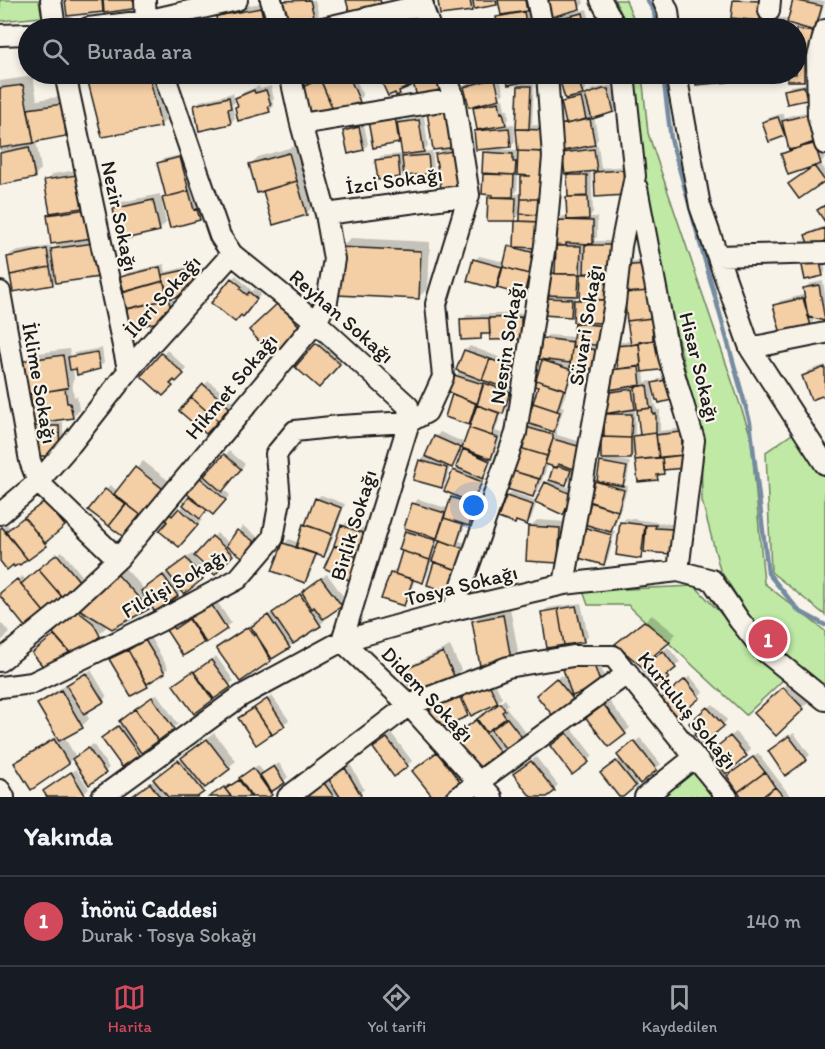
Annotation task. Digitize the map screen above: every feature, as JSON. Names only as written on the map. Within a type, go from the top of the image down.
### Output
[{"type":"street","points":[[51,0],[54,18]]},
{"type":"street","points":[[145,0],[146,18]]},
{"type":"street","points":[[172,18],[237,0]]},
{"type":"street","points":[[271,0],[277,18]]},
{"type":"street","points":[[537,0],[541,18]]},
{"type":"street","points":[[601,0],[610,18]]},
{"type":"street","points":[[663,0],[669,18]]},
{"type":"street","points":[[362,18],[421,3],[426,18]]},
{"type":"street","points":[[825,30],[817,61],[818,116],[825,144]]},
{"type":"street","points":[[0,35],[18,34]]},
{"type":"street","name":"Nezir Sokağı","points":[[67,84],[128,369]]},
{"type":"street","name":"İleri Sokağı","points":[[0,513],[38,482],[71,444],[128,369],[232,254],[220,236],[167,84]]},
{"type":"street","name":"Hikmet Sokağı","points":[[0,661],[62,611],[118,559],[316,322],[327,301],[334,259],[326,214],[292,84]]},
{"type":"street","points":[[409,422],[427,412],[443,377],[436,304],[469,195],[454,99],[449,84]]},
{"type":"street","name":"Nesrin Sokağı","points":[[453,610],[516,433],[545,245],[553,157],[548,84]]},
{"type":"street","name":"Süvari Sokağı","points":[[564,584],[615,303],[621,246],[635,176],[625,84]]},
{"type":"street","points":[[678,84],[700,206],[750,348],[825,464]]},
{"type":"street","points":[[301,124],[454,99]]},
{"type":"street","name":"Hisar Sokağı","points":[[635,176],[669,357],[694,440],[678,571]]},
{"type":"street","name":"İzci Sokağı","points":[[326,214],[469,195]]},
{"type":"street","points":[[718,256],[825,253]]},
{"type":"street","name":"Reyhan Sokağı","points":[[232,254],[316,322],[408,406],[409,422]]},
{"type":"street","name":"İklime Sokağı","points":[[0,292],[30,461],[38,482]]},
{"type":"street","points":[[750,348],[825,333]]},
{"type":"street","name":"Birlik Sokağı","points":[[342,641],[409,422]]},
{"type":"street","name":"Fildişi Sokağı","points":[[0,687],[32,683],[160,621],[238,579],[273,538],[280,500],[276,454],[295,431],[409,422]]},
{"type":"street","points":[[38,482],[118,559]]},
{"type":"street","name":"Tosya Sokağı","points":[[102,797],[241,696],[342,641],[453,610],[564,584],[678,571],[712,580],[763,650],[825,700]]},
{"type":"street","name":"Didem Sokağı","points":[[342,641],[409,705],[492,797]]},
{"type":"street","name":"Kurtuluş Sokağı","points":[[288,797],[409,705],[508,667],[573,656],[613,656],[727,797]]},
{"type":"street","points":[[458,797],[628,673]]},
{"type":"street","points":[[645,797],[695,757]]},
{"type":"street","points":[[0,790],[4,797]]},
{"type":"path","points":[[690,797],[698,797]]},
{"type":"green space","points":[[0,0],[39,0],[42,17],[0,21]]},
{"type":"green space","points":[[614,0],[626,0],[633,18],[624,18]]},
{"type":"green space","points":[[633,84],[643,84],[648,133],[751,437],[764,583],[825,631],[825,688],[765,640],[720,570],[702,501],[701,434],[641,187]]},
{"type":"green space","points":[[795,432],[825,474],[825,615],[771,572],[766,452]]},
{"type":"green space","points":[[695,586],[783,680],[746,715],[628,605],[588,605],[583,591]]},
{"type":"green space","points":[[690,768],[713,797],[658,797]]},
{"type":"building","points":[[65,0],[102,0],[103,12],[67,16]]},
{"type":"building","points":[[103,0],[138,0],[139,8],[104,13]]},
{"type":"building","points":[[310,0],[314,18],[284,18],[280,1]]},
{"type":"building","points":[[346,0],[380,0],[382,5],[350,14]]},
{"type":"building","points":[[470,0],[472,11],[440,15],[438,1]]},
{"type":"building","points":[[473,0],[496,0],[497,5],[474,9]]},
{"type":"building","points":[[498,0],[525,0],[527,11],[501,15]]},
{"type":"building","points":[[543,0],[578,0],[580,9],[548,18]]},
{"type":"building","points":[[733,0],[762,1],[760,18],[731,18]]},
{"type":"building","points":[[793,0],[822,6],[815,31],[807,29],[807,18],[788,18]]},
{"type":"building","points":[[261,8],[263,18],[216,18],[216,16]]},
{"type":"building","points":[[524,12],[525,18],[496,18]]},
{"type":"building","points":[[583,13],[584,18],[560,18]]},
{"type":"building","points":[[807,31],[818,33],[813,58],[807,57]]},
{"type":"building","points":[[89,84],[151,84],[161,127],[102,137]]},
{"type":"building","points":[[309,84],[322,84],[334,112],[312,122],[298,89]]},
{"type":"building","points":[[322,84],[352,84],[360,102],[334,112]]},
{"type":"building","points":[[383,84],[410,84],[411,86],[399,91],[400,94],[396,96],[395,93],[388,96]]},
{"type":"building","points":[[413,84],[447,84],[448,87],[424,96],[423,94],[417,96]]},
{"type":"building","points":[[474,84],[496,84],[500,99],[469,107],[464,87]]},
{"type":"building","points":[[561,84],[580,84],[583,95],[565,99]]},
{"type":"building","points":[[23,85],[34,143],[0,148],[0,88]]},
{"type":"building","points":[[518,86],[531,86],[529,129],[516,129]]},
{"type":"building","points":[[804,86],[807,100],[787,104],[784,90]]},
{"type":"building","points":[[608,89],[614,112],[592,119],[585,95]]},
{"type":"building","points":[[254,90],[255,93],[266,90],[271,105],[268,106],[270,112],[238,121],[235,107],[238,106],[235,98]]},
{"type":"building","points":[[229,97],[231,108],[228,109],[231,124],[199,131],[194,105]]},
{"type":"building","points":[[581,98],[586,119],[566,124],[561,102]]},
{"type":"building","points":[[499,102],[506,125],[477,130],[473,107]]},
{"type":"building","points":[[63,104],[66,136],[34,143],[28,109]]},
{"type":"building","points":[[452,108],[458,147],[433,150],[427,111]]},
{"type":"building","points":[[810,114],[818,143],[789,150],[782,121]]},
{"type":"building","points":[[395,116],[399,143],[373,148],[368,121]]},
{"type":"building","points":[[778,117],[785,136],[769,142],[762,122]]},
{"type":"building","points":[[590,119],[595,145],[563,151],[559,125]]},
{"type":"building","points":[[419,120],[424,152],[402,155],[397,123]]},
{"type":"building","points":[[359,127],[364,150],[348,154],[343,131]]},
{"type":"building","points":[[509,128],[511,147],[476,150],[474,131]]},
{"type":"building","points":[[516,129],[543,130],[542,152],[518,151]]},
{"type":"building","points":[[814,142],[821,164],[788,175],[781,154]]},
{"type":"building","points":[[29,147],[35,178],[0,185],[0,153]]},
{"type":"building","points":[[594,149],[597,171],[565,174],[562,153]]},
{"type":"building","points":[[458,150],[465,190],[442,194],[435,154]]},
{"type":"building","points":[[518,151],[547,152],[545,199],[521,199],[521,176],[531,176],[517,175]]},
{"type":"building","points":[[483,152],[513,154],[513,162],[516,162],[515,175],[482,173]]},
{"type":"building","points":[[289,153],[297,181],[257,193],[249,164]]},
{"type":"building","points":[[428,155],[430,174],[404,176],[402,157]]},
{"type":"building","points":[[180,157],[189,191],[166,197],[157,163]]},
{"type":"building","points":[[398,157],[400,177],[378,180],[375,160]]},
{"type":"building","points":[[814,166],[825,181],[799,199],[788,184]]},
{"type":"building","points":[[623,170],[625,195],[595,197],[594,172]]},
{"type":"building","points":[[83,174],[88,207],[50,213],[44,180]]},
{"type":"building","points":[[483,174],[514,175],[513,197],[493,197],[493,195],[482,194]]},
{"type":"building","points":[[567,175],[587,175],[587,196],[568,197]]},
{"type":"building","points":[[297,181],[307,215],[273,225],[263,191]]},
{"type":"building","points":[[189,191],[194,210],[197,209],[200,220],[170,228],[162,198]]},
{"type":"building","points":[[488,197],[516,198],[515,221],[487,221]]},
{"type":"building","points":[[566,197],[588,197],[589,219],[567,220]]},
{"type":"building","points":[[521,199],[545,199],[540,215],[520,214]]},
{"type":"building","points":[[153,200],[160,231],[120,240],[113,209]]},
{"type":"building","points":[[825,205],[825,222],[817,210]]},
{"type":"building","points":[[87,209],[92,238],[51,244],[47,215]]},
{"type":"building","points":[[520,214],[540,215],[540,222],[520,221]]},
{"type":"building","points":[[557,220],[593,221],[593,244],[556,245]]},
{"type":"building","points":[[515,221],[540,222],[538,248],[514,247]]},
{"type":"building","points":[[825,228],[825,247],[811,252],[805,235]]},
{"type":"building","points":[[94,243],[99,277],[56,283],[51,249]]},
{"type":"building","points":[[585,245],[614,245],[614,274],[584,273]]},
{"type":"building","points":[[508,246],[535,253],[529,274],[503,267]]},
{"type":"building","points":[[556,246],[581,246],[580,274],[555,274]]},
{"type":"building","points":[[339,247],[421,251],[419,299],[337,295]]},
{"type":"building","points":[[47,249],[50,267],[10,275],[7,257]]},
{"type":"building","points":[[819,258],[823,276],[805,280],[801,261]]},
{"type":"building","points":[[473,259],[502,267],[496,289],[467,281]]},
{"type":"building","points":[[645,264],[649,291],[624,293],[621,266]]},
{"type":"building","points":[[50,267],[53,285],[13,292],[10,275]]},
{"type":"building","points":[[160,267],[163,281],[124,292],[120,277]]},
{"type":"building","points":[[503,267],[529,274],[524,295],[516,292],[515,295],[497,288]]},
{"type":"building","points":[[190,269],[196,292],[168,299],[162,275]]},
{"type":"building","points":[[546,273],[579,274],[578,296],[545,295]]},
{"type":"building","points":[[581,274],[608,274],[607,300],[580,299]]},
{"type":"building","points":[[231,278],[242,287],[240,289],[247,295],[249,292],[257,299],[243,317],[241,315],[235,322],[211,303]]},
{"type":"building","points":[[164,281],[168,299],[126,309],[122,293]]},
{"type":"building","points":[[819,285],[825,321],[808,317],[803,288]]},
{"type":"building","points":[[649,291],[652,318],[627,321],[624,293]]},
{"type":"building","points":[[544,298],[572,299],[571,317],[543,315]]},
{"type":"building","points":[[803,298],[811,326],[781,334],[773,305]]},
{"type":"building","points":[[168,299],[171,308],[165,310],[167,320],[128,329],[124,310]]},
{"type":"building","points":[[574,300],[607,300],[606,323],[573,322]]},
{"type":"building","points":[[278,303],[304,331],[274,358],[249,330]]},
{"type":"building","points":[[521,317],[521,339],[490,340],[489,318]]},
{"type":"building","points":[[489,318],[490,334],[481,334],[481,339],[461,340],[460,319]]},
{"type":"building","points":[[652,318],[653,340],[631,345],[627,321]]},
{"type":"building","points":[[575,323],[605,326],[603,346],[586,344],[586,347],[572,346]]},
{"type":"building","points":[[542,338],[573,342],[570,363],[539,359]]},
{"type":"building","points":[[663,339],[667,369],[642,372],[639,342]]},
{"type":"building","points":[[316,343],[340,364],[319,388],[295,367]]},
{"type":"building","points":[[639,344],[641,366],[618,369],[615,346]]},
{"type":"building","points":[[572,347],[598,350],[595,370],[570,367]]},
{"type":"building","points":[[464,350],[490,359],[482,380],[456,370]]},
{"type":"building","points":[[97,352],[100,369],[77,375],[76,369],[70,370],[68,357]]},
{"type":"building","points":[[161,353],[184,374],[176,382],[174,380],[170,384],[173,386],[163,396],[141,376]]},
{"type":"building","points":[[63,355],[68,388],[28,394],[23,361]]},
{"type":"building","points":[[490,359],[513,368],[506,388],[482,380]]},
{"type":"building","points":[[542,360],[572,370],[566,390],[536,380]]},
{"type":"building","points":[[639,367],[641,385],[608,390],[609,370]]},
{"type":"building","points":[[825,367],[825,395],[811,400],[802,376]]},
{"type":"building","points":[[454,375],[483,384],[477,404],[448,392]]},
{"type":"building","points":[[671,379],[676,399],[659,403],[656,400],[652,383]]},
{"type":"building","points":[[536,380],[564,389],[557,411],[533,403],[538,387],[534,386]]},
{"type":"building","points":[[484,383],[510,392],[503,414],[477,405]]},
{"type":"building","points":[[203,384],[229,407],[218,421],[191,397]]},
{"type":"building","points":[[647,385],[650,408],[637,410],[635,387]]},
{"type":"building","points":[[65,388],[67,403],[70,403],[73,418],[31,424],[29,409],[33,409],[30,394]]},
{"type":"building","points":[[632,389],[635,409],[603,414],[603,393]]},
{"type":"building","points":[[452,394],[476,403],[469,425],[445,417]]},
{"type":"building","points":[[191,397],[218,421],[206,434],[179,411]]},
{"type":"building","points":[[533,403],[560,412],[554,432],[527,423]]},
{"type":"building","points":[[477,405],[499,413],[492,436],[469,428]]},
{"type":"building","points":[[652,408],[653,414],[656,414],[656,433],[640,435],[637,410]]},
{"type":"building","points":[[604,414],[632,414],[631,438],[604,437]]},
{"type":"building","points":[[33,426],[59,426],[60,456],[33,456]]},
{"type":"building","points":[[526,427],[553,435],[547,456],[520,448]]},
{"type":"building","points":[[469,428],[498,438],[491,459],[462,448]]},
{"type":"building","points":[[681,432],[683,455],[659,458],[656,435]]},
{"type":"building","points":[[656,433],[659,458],[635,460],[633,436]]},
{"type":"building","points":[[434,436],[461,448],[452,468],[425,456]]},
{"type":"building","points":[[601,437],[631,438],[631,459],[601,459]]},
{"type":"building","points":[[553,439],[585,448],[578,470],[558,464],[557,468],[545,464]]},
{"type":"building","points":[[520,448],[547,456],[540,479],[513,471]]},
{"type":"building","points":[[463,449],[490,461],[483,479],[456,467]]},
{"type":"building","points":[[224,454],[241,469],[222,492],[204,476]]},
{"type":"building","points":[[683,455],[685,468],[663,470],[662,457]]},
{"type":"building","points":[[662,457],[664,474],[657,475],[658,480],[638,482],[635,460]]},
{"type":"building","points":[[419,460],[447,468],[442,488],[413,480]]},
{"type":"building","points":[[600,462],[627,467],[623,486],[597,481]]},
{"type":"building","points":[[557,466],[571,470],[566,485],[549,480],[553,467],[557,468]]},
{"type":"building","points":[[135,467],[163,489],[142,516],[114,494]]},
{"type":"building","points":[[453,470],[482,482],[472,503],[444,491]]},
{"type":"building","points":[[513,471],[539,479],[533,497],[507,489]]},
{"type":"building","points":[[199,477],[226,500],[213,515],[186,493]]},
{"type":"building","points":[[595,481],[624,490],[618,511],[589,502]]},
{"type":"building","points":[[545,482],[573,495],[563,515],[535,502]]},
{"type":"building","points":[[105,489],[126,505],[109,526],[88,510]]},
{"type":"building","points":[[506,496],[533,505],[527,525],[516,521],[515,524],[498,518]]},
{"type":"building","points":[[189,497],[207,510],[200,519],[183,505]]},
{"type":"building","points":[[451,497],[476,506],[469,526],[444,518]]},
{"type":"building","points":[[315,498],[342,508],[332,534],[305,525]]},
{"type":"building","points":[[45,501],[65,526],[45,543],[24,517]]},
{"type":"building","points":[[591,502],[618,511],[611,532],[584,524]]},
{"type":"building","points":[[412,503],[445,513],[437,538],[404,528]]},
{"type":"building","points":[[126,504],[142,516],[125,538],[109,526]]},
{"type":"building","points":[[179,508],[198,525],[179,547],[159,531],[167,522],[165,519],[170,514],[172,516]]},
{"type":"building","points":[[24,517],[47,546],[28,560],[5,532]]},
{"type":"building","points":[[444,518],[463,524],[456,546],[437,539]]},
{"type":"building","points":[[620,522],[645,525],[641,559],[616,555]]},
{"type":"building","points":[[303,524],[332,534],[324,557],[296,548]]},
{"type":"building","points":[[341,525],[371,536],[363,556],[334,545]]},
{"type":"building","points":[[646,525],[673,529],[671,554],[644,552]]},
{"type":"building","points":[[528,526],[560,528],[558,563],[526,561]]},
{"type":"building","points":[[2,527],[27,559],[20,565],[14,567],[13,565],[7,570],[0,561],[0,529]]},
{"type":"building","points":[[583,527],[612,535],[604,565],[575,557]]},
{"type":"building","points":[[237,530],[255,542],[244,558],[226,546]]},
{"type":"building","points":[[405,531],[436,540],[430,560],[399,550]]},
{"type":"building","points":[[212,536],[233,555],[215,575],[194,556]]},
{"type":"building","points":[[440,540],[465,549],[458,570],[432,561]]},
{"type":"building","points":[[283,543],[316,554],[305,583],[272,571]]},
{"type":"building","points":[[334,546],[361,559],[351,581],[324,568]]},
{"type":"building","points":[[402,551],[430,560],[423,583],[395,574]]},
{"type":"building","points":[[57,554],[80,582],[62,597],[38,569]]},
{"type":"building","points":[[186,558],[203,579],[184,594],[167,572]]},
{"type":"building","points":[[434,562],[463,572],[455,594],[427,585]]},
{"type":"building","points":[[38,569],[62,597],[44,612],[21,584]]},
{"type":"building","points":[[115,572],[149,609],[112,629],[79,609]]},
{"type":"building","points":[[390,573],[413,579],[404,606],[381,599]]},
{"type":"building","points":[[163,575],[178,596],[155,612],[141,591]]},
{"type":"building","points":[[321,578],[342,606],[323,619],[314,607],[312,609],[302,592]]},
{"type":"building","points":[[17,579],[44,612],[25,627],[0,596],[0,593]]},
{"type":"building","points":[[300,594],[321,626],[293,644],[272,613]]},
{"type":"building","points":[[211,604],[227,629],[206,643],[189,618]]},
{"type":"building","points":[[576,606],[584,642],[564,645],[558,609]]},
{"type":"building","points":[[558,609],[564,645],[547,648],[541,612]]},
{"type":"building","points":[[76,610],[93,623],[100,636],[74,657],[53,633]]},
{"type":"building","points":[[268,615],[290,648],[272,659],[251,627]]},
{"type":"building","points":[[503,615],[511,659],[480,666],[472,621]]},
{"type":"building","points":[[189,619],[204,643],[183,656],[166,630],[172,626],[174,629]]},
{"type":"building","points":[[644,621],[670,642],[641,666],[615,644]]},
{"type":"building","points":[[248,627],[254,636],[256,634],[271,661],[240,682],[216,648]]},
{"type":"building","points":[[54,635],[70,653],[58,664],[46,670],[32,653]]},
{"type":"building","points":[[145,640],[165,673],[147,684],[128,650]]},
{"type":"building","points":[[128,650],[148,687],[131,696],[109,659]]},
{"type":"building","points":[[663,651],[676,668],[666,676],[669,678],[656,688],[642,668]]},
{"type":"building","points":[[443,652],[455,678],[415,697],[402,671]]},
{"type":"building","points":[[592,659],[601,685],[572,696],[563,669]]},
{"type":"building","points":[[211,660],[231,687],[214,699],[194,672]]},
{"type":"building","points":[[193,671],[213,700],[194,714],[173,685]]},
{"type":"building","points":[[86,673],[104,702],[84,714],[66,685]]},
{"type":"building","points":[[556,678],[573,699],[553,716],[536,695]]},
{"type":"building","points":[[685,679],[700,698],[677,717],[661,699]]},
{"type":"building","points":[[488,682],[498,703],[471,716],[461,695]]},
{"type":"building","points":[[783,687],[804,709],[776,736],[754,713]]},
{"type":"building","points":[[61,690],[83,728],[59,741],[37,704]]},
{"type":"building","points":[[459,695],[468,716],[438,729],[429,708]]},
{"type":"building","points":[[152,697],[174,729],[158,741],[135,709]]},
{"type":"building","points":[[267,699],[285,726],[272,735],[254,708]]},
{"type":"building","points":[[500,703],[505,710],[502,712],[506,718],[486,732],[477,719]]},
{"type":"building","points":[[604,705],[626,734],[609,747],[586,718]]},
{"type":"building","points":[[707,707],[724,726],[703,744],[694,735],[696,732],[689,723]]},
{"type":"building","points":[[254,708],[272,734],[256,745],[238,718]]},
{"type":"building","points":[[135,709],[158,741],[141,753],[119,721]]},
{"type":"building","points":[[507,718],[524,740],[508,752],[491,730]]},
{"type":"building","points":[[476,720],[500,752],[473,772],[449,740]]},
{"type":"building","points":[[118,726],[139,755],[122,767],[101,738]]},
{"type":"building","points":[[567,733],[589,762],[572,775],[550,746]]},
{"type":"building","points":[[730,736],[747,756],[726,774],[709,753]]},
{"type":"building","points":[[789,736],[807,760],[785,776],[768,751]]},
{"type":"building","points":[[387,738],[408,766],[394,777],[373,748]]},
{"type":"building","points":[[54,739],[69,764],[31,790],[14,763]]},
{"type":"building","points":[[207,739],[230,769],[205,788],[181,758]]},
{"type":"building","points":[[634,741],[657,770],[640,784],[617,755]]},
{"type":"building","points":[[88,748],[106,773],[89,785],[72,759]]},
{"type":"building","points":[[437,752],[460,782],[441,797],[433,797],[412,771]]},
{"type":"building","points":[[753,757],[765,772],[738,792],[727,776]]},
{"type":"building","points":[[178,760],[204,792],[197,797],[168,797],[153,779]]},
{"type":"building","points":[[531,761],[555,791],[547,797],[531,797],[513,774]]},
{"type":"building","points":[[616,761],[636,786],[623,797],[619,797],[600,773]]},
{"type":"building","points":[[274,766],[285,783],[271,792],[260,775]]},
{"type":"building","points":[[253,768],[272,795],[269,797],[252,797],[239,778]]},
{"type":"building","points":[[345,768],[361,795],[357,797],[340,797],[328,778]]},
{"type":"building","points":[[71,772],[85,795],[82,797],[47,797],[43,791]]},
{"type":"building","points":[[765,772],[775,787],[762,797],[742,797],[738,792]]},
{"type":"building","points":[[239,780],[251,797],[231,797],[225,789]]},
{"type":"building","points":[[150,783],[160,797],[131,797]]},
{"type":"building","points":[[324,783],[334,797],[304,797]]},
{"type":"building","points":[[224,787],[231,797],[209,797]]},
{"type":"building","points":[[775,787],[784,797],[762,797]]},
{"type":"waterway","points":[[647,0],[654,11],[655,18]]},
{"type":"waterway","points":[[664,84],[671,139],[750,422],[768,573],[799,611],[825,625]]},
{"type":"place","name":"İnönü Caddesi","points":[[768,639]]}]
